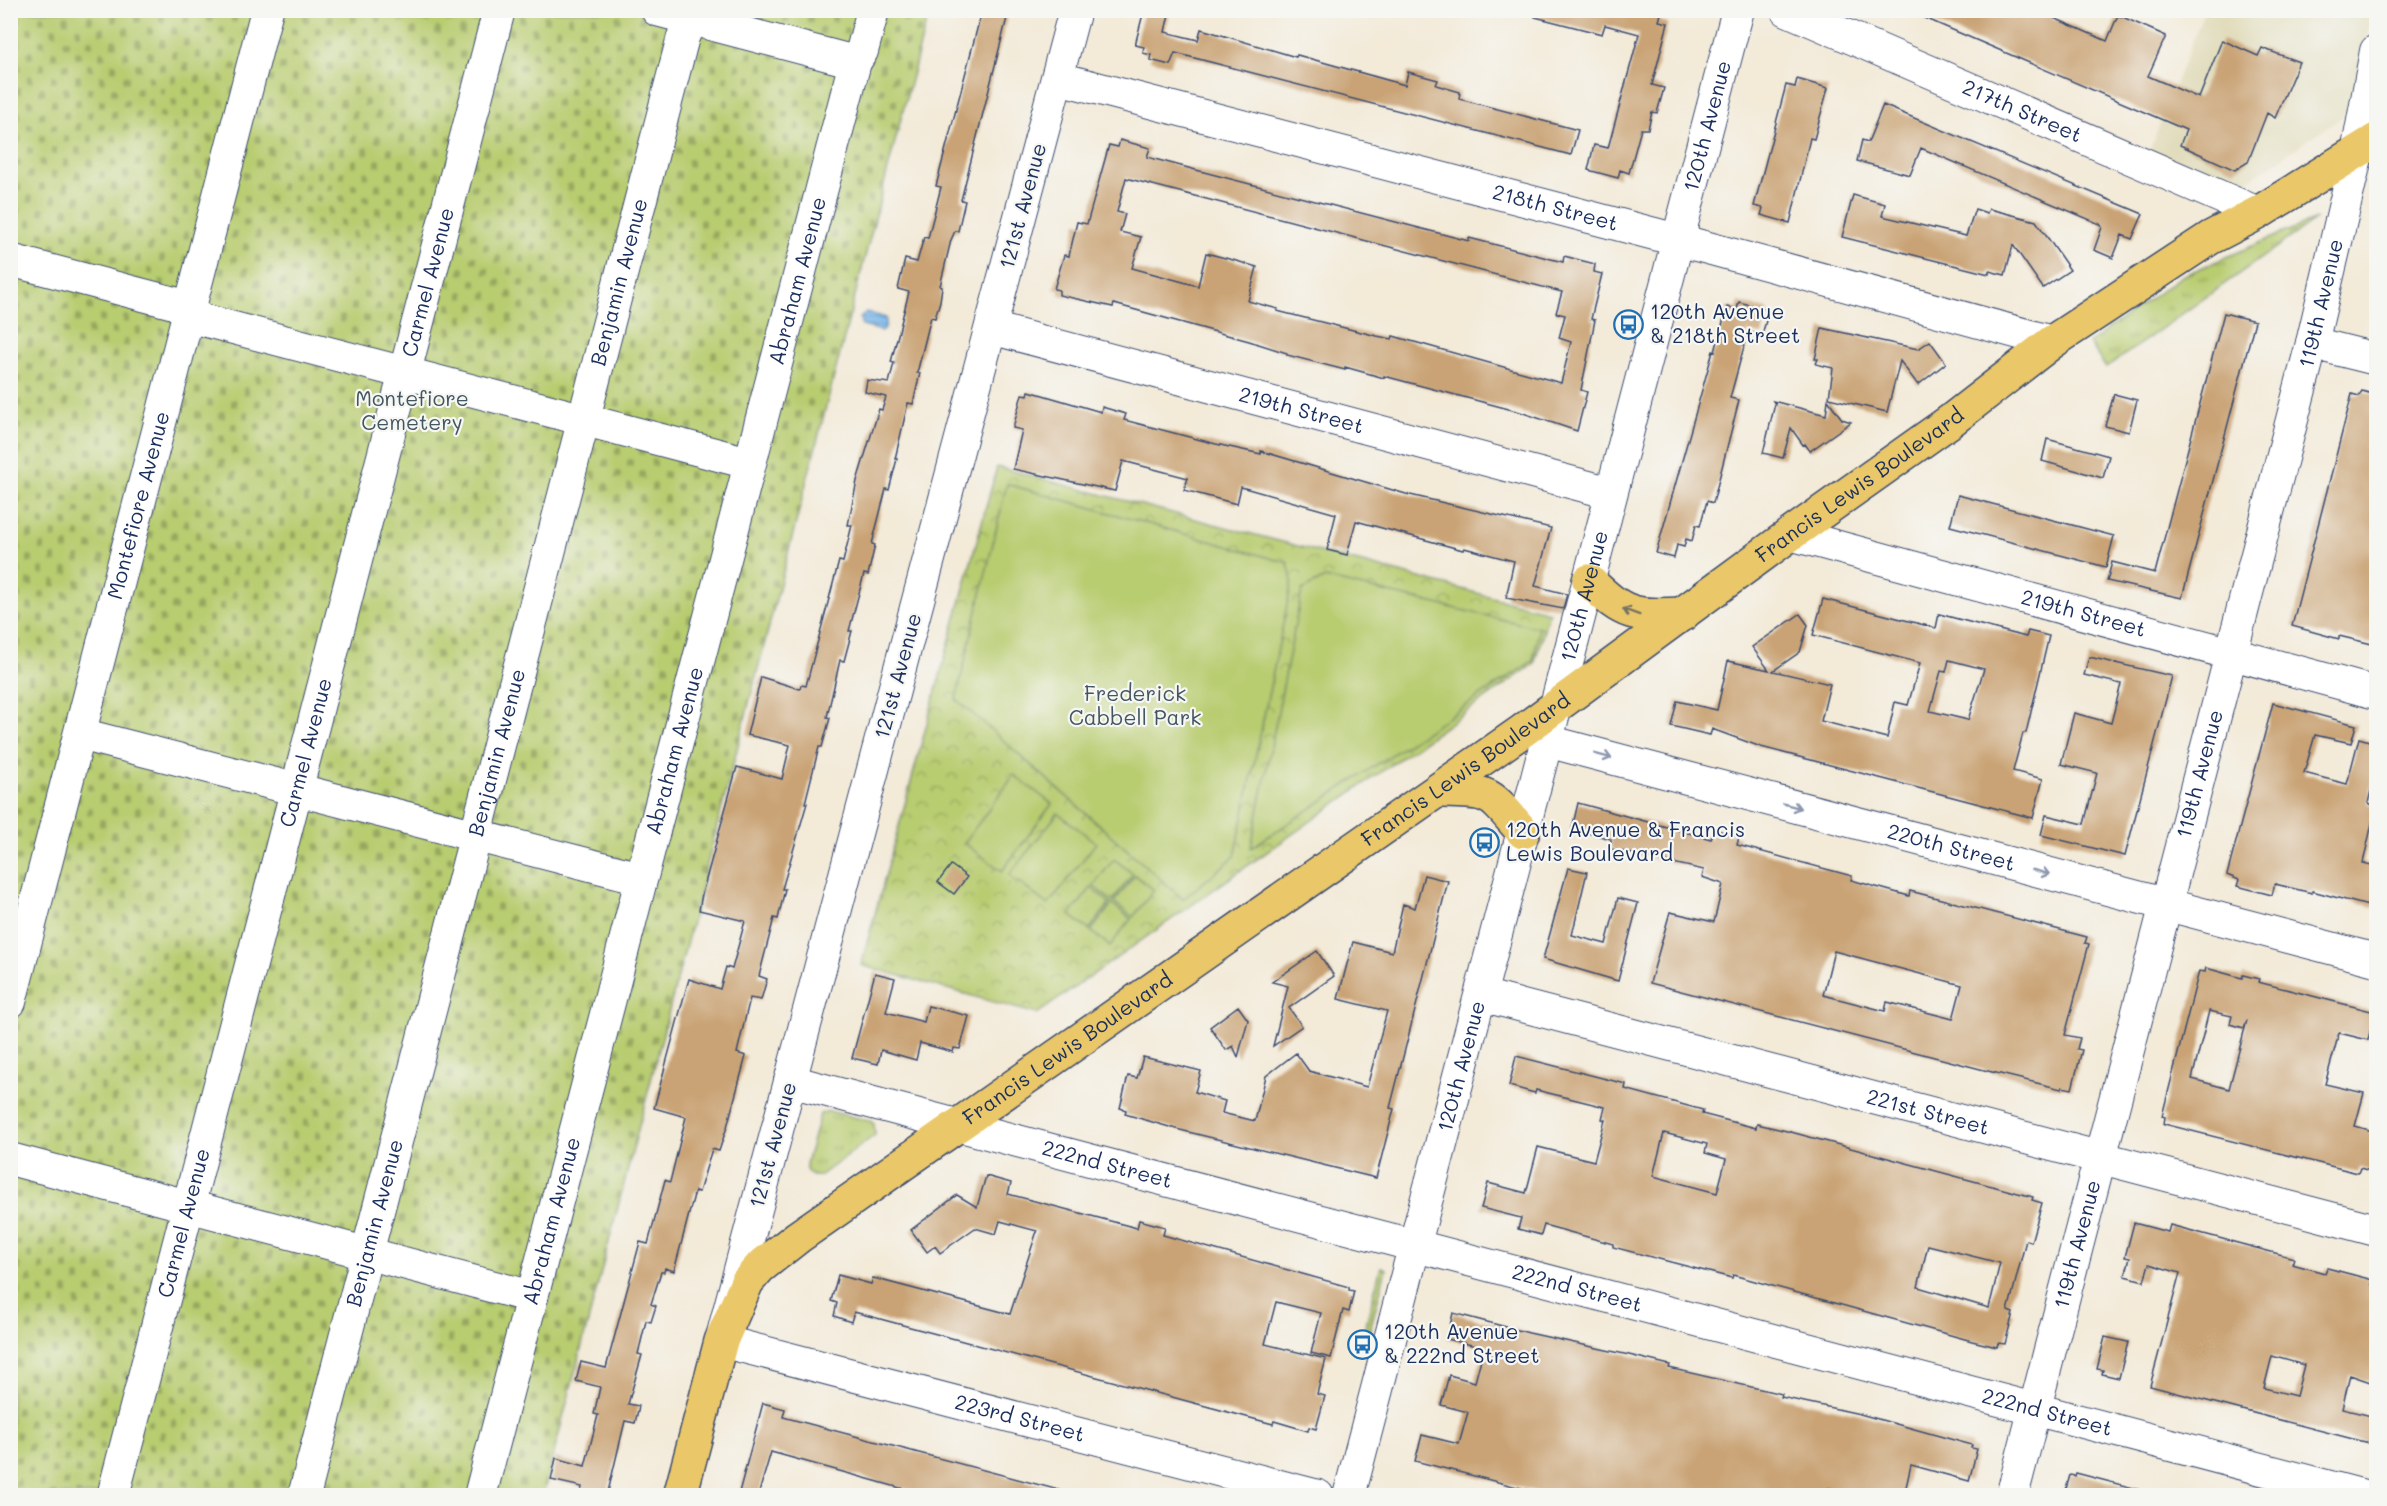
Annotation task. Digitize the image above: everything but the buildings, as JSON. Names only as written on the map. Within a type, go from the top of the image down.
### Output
[{"type":"main road","name":"Francis Lewis Boulevard","points":[[680,1496],[721,1341],[747,1282],[760,1267],[798,1237],[957,1124],[1439,791],[1538,734],[1556,706],[1790,534],[1949,422],[2052,342],[2210,238],[2258,213],[2367,146]]},
{"type":"main road","points":[[1589,581],[1612,603],[1628,611],[1643,616],[1683,614]]},
{"type":"main road","points":[[1439,791],[1481,792],[1491,796],[1523,832]]},
{"type":"street","name":"Montefiore Avenue","points":[[10,1002],[267,10]]},
{"type":"street","name":"Carmel Avenue","points":[[113,1496],[499,10]]},
{"type":"street","points":[[657,10],[693,15],[855,62]]},
{"type":"street","name":"Abraham Avenue","points":[[480,1496],[855,62],[862,51],[873,10]]},
{"type":"street","name":"121st Avenue","points":[[721,1341],[1076,10]]},
{"type":"street","name":"120th Avenue","points":[[1556,706],[1738,10]]},
{"type":"street","name":"217th Street","points":[[1787,10],[2258,213]]},
{"type":"street","name":"Benjamin Avenue","points":[[304,1496],[683,37],[693,15]]},
{"type":"street","name":"119th Avenue","points":[[2012,1496],[2312,343],[2367,146],[2376,51]]},
{"type":"street","name":"218th Street","points":[[1058,78],[1678,240],[2052,342]]},
{"type":"street","points":[[10,260],[174,303],[203,320],[749,463]]},
{"type":"street","name":"219th Street","points":[[991,328],[1611,493]]},
{"type":"street","points":[[2312,343],[2376,359]]},
{"type":"street","name":"219th Street","points":[[1790,534],[2376,693]]},
{"type":"street","points":[[80,734],[641,878]]},
{"type":"street","name":"120th Avenue","points":[[1349,1496],[1523,832],[1538,734]]},
{"type":"street","name":"220th Street","points":[[1538,734],[2376,960]]},
{"type":"street","name":"221st Street","points":[[1481,995],[2376,1230]]},
{"type":"street","name":"222nd Street","points":[[790,1081],[2364,1496]]},
{"type":"street","points":[[10,1159],[532,1297]]},
{"type":"street","name":"223rd Street","points":[[721,1341],[1318,1496]]},
{"type":"shaded area","points":[[2204,11],[2374,11],[2350,111],[2236,189],[2148,154]]},
{"type":"green space","name":"Montefiore Cemetery","points":[[10,11],[929,11],[543,1495],[11,1495]]},
{"type":"green space","points":[[2316,219],[2106,368],[2089,343],[2182,276]]},
{"type":"green space","name":"Frederick Cabbell Park","points":[[997,467],[1549,612],[1534,664],[1037,1014],[861,965]]},
{"type":"green space","points":[[1007,484],[1288,563],[1292,581],[1235,856],[1183,899],[956,699]]},
{"type":"green space","points":[[1325,578],[1539,628],[1533,661],[1251,848],[1302,590]]},
{"type":"green space","points":[[1014,775],[1052,804],[1002,871],[964,843]]},
{"type":"green space","points":[[1058,813],[1096,843],[1048,905],[1009,875]]},
{"type":"green space","points":[[1114,859],[1133,874],[1112,901],[1093,886]]},
{"type":"green space","points":[[1135,875],[1154,890],[1133,917],[1114,902]]},
{"type":"green space","points":[[1091,888],[1110,903],[1089,930],[1070,915]]},
{"type":"green space","points":[[1112,904],[1131,919],[1110,946],[1091,931]]},
{"type":"green space","points":[[829,1111],[870,1121],[874,1124],[875,1135],[820,1176],[812,1176],[806,1170],[806,1164],[820,1114]]},
{"type":"green space","points":[[1381,1267],[1386,1269],[1364,1352],[1359,1350]]},
{"type":"water","points":[[866,312],[886,318],[885,328],[882,331],[862,326],[860,318]]},
{"type":"place","name":"120th Avenue & 218th Street","points":[[1629,324]]},
{"type":"place","name":"120th Avenue & Francis Lewis Boulevard","points":[[1485,842]]},
{"type":"place","name":"120th Avenue & 222nd Street","points":[[1363,1344]]}]
